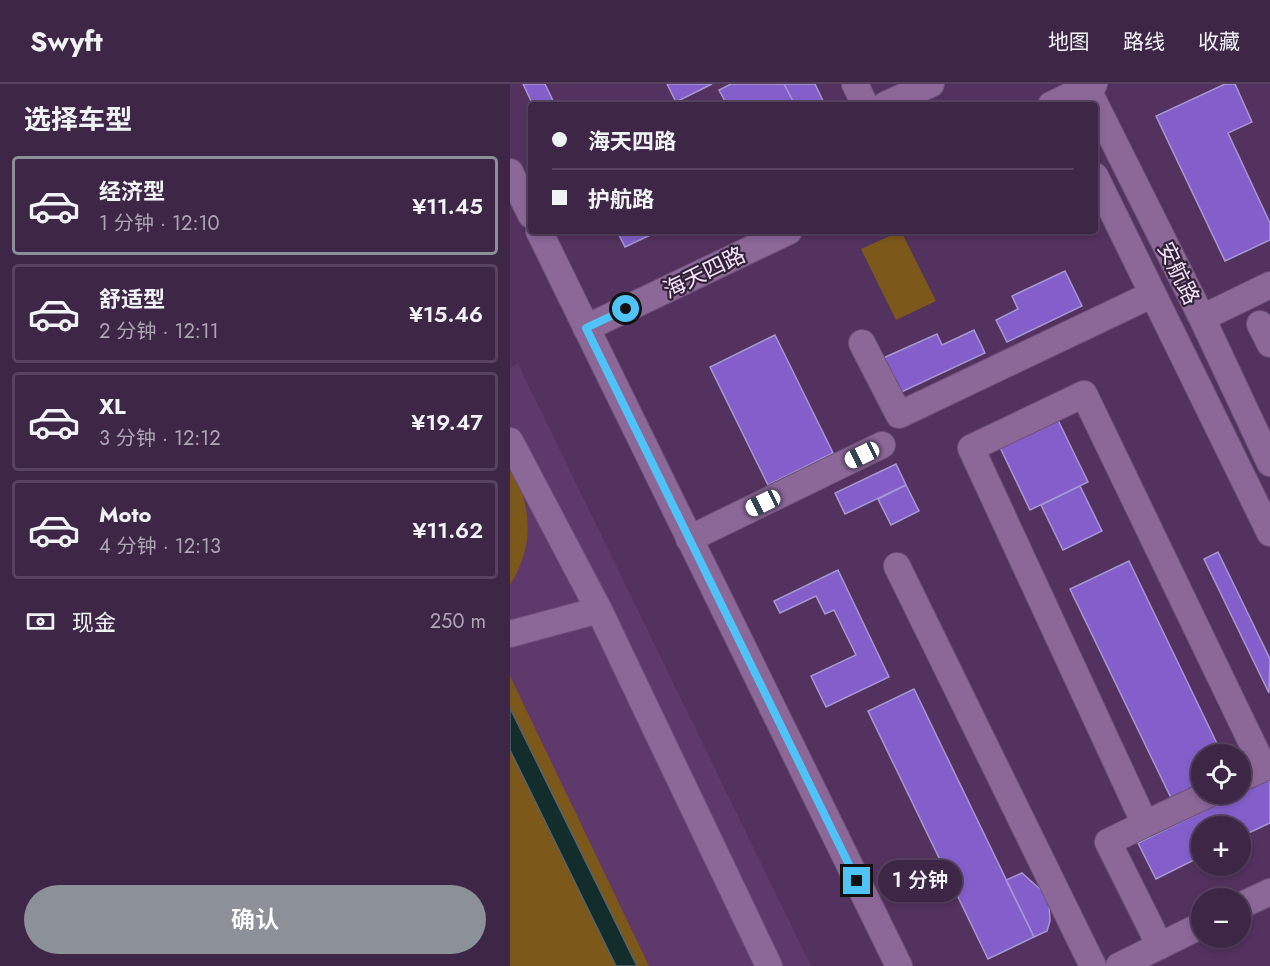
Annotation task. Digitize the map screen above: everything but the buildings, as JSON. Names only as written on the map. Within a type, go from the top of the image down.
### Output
[{"type":"street","points":[[855,84],[864,102]]},
{"type":"street","points":[[892,102],[931,84]]},
{"type":"street","points":[[1055,99],[1089,85]]},
{"type":"street","name":"安航路","points":[[1089,85],[1097,102]]},
{"type":"street","name":"安航路","points":[[1098,104],[1270,463]]},
{"type":"street","points":[[510,172],[528,209]]},
{"type":"street","name":"安航路","points":[[1098,182],[1270,533]]},
{"type":"street","points":[[540,234],[899,966]]},
{"type":"street","name":"海天四路","points":[[586,328],[783,234]]},
{"type":"street","points":[[1202,318],[1270,285]]},
{"type":"street","points":[[862,343],[899,415],[1153,294]]},
{"type":"street","points":[[1145,824],[971,448],[1084,394],[1267,766],[1251,774]]},
{"type":"street","points":[[510,441],[599,610],[769,966]]},
{"type":"street","points":[[689,539],[882,445]]},
{"type":"street","points":[[897,566],[1093,966]]},
{"type":"street","points":[[510,634],[599,610]]},
{"type":"street","points":[[1160,946],[1108,842],[1191,802]]},
{"type":"street","points":[[1251,901],[1270,892]]},
{"type":"street","points":[[1119,966],[1191,931]]},
{"type":"shaded area","points":[[894,234],[902,234],[936,301],[896,320],[861,249]]},
{"type":"shaded area","points":[[518,364],[811,966],[510,966],[510,368]]},
{"type":"shaded area","points":[[510,461],[522,493],[528,523],[524,553],[519,569],[510,585]]},
{"type":"shaded area","points":[[510,676],[649,966],[510,966]]},
{"type":"shaded area","points":[[510,708],[637,966],[616,966],[510,750]]},
{"type":"route","points":[[626,309],[586,328],[857,881]]}]
